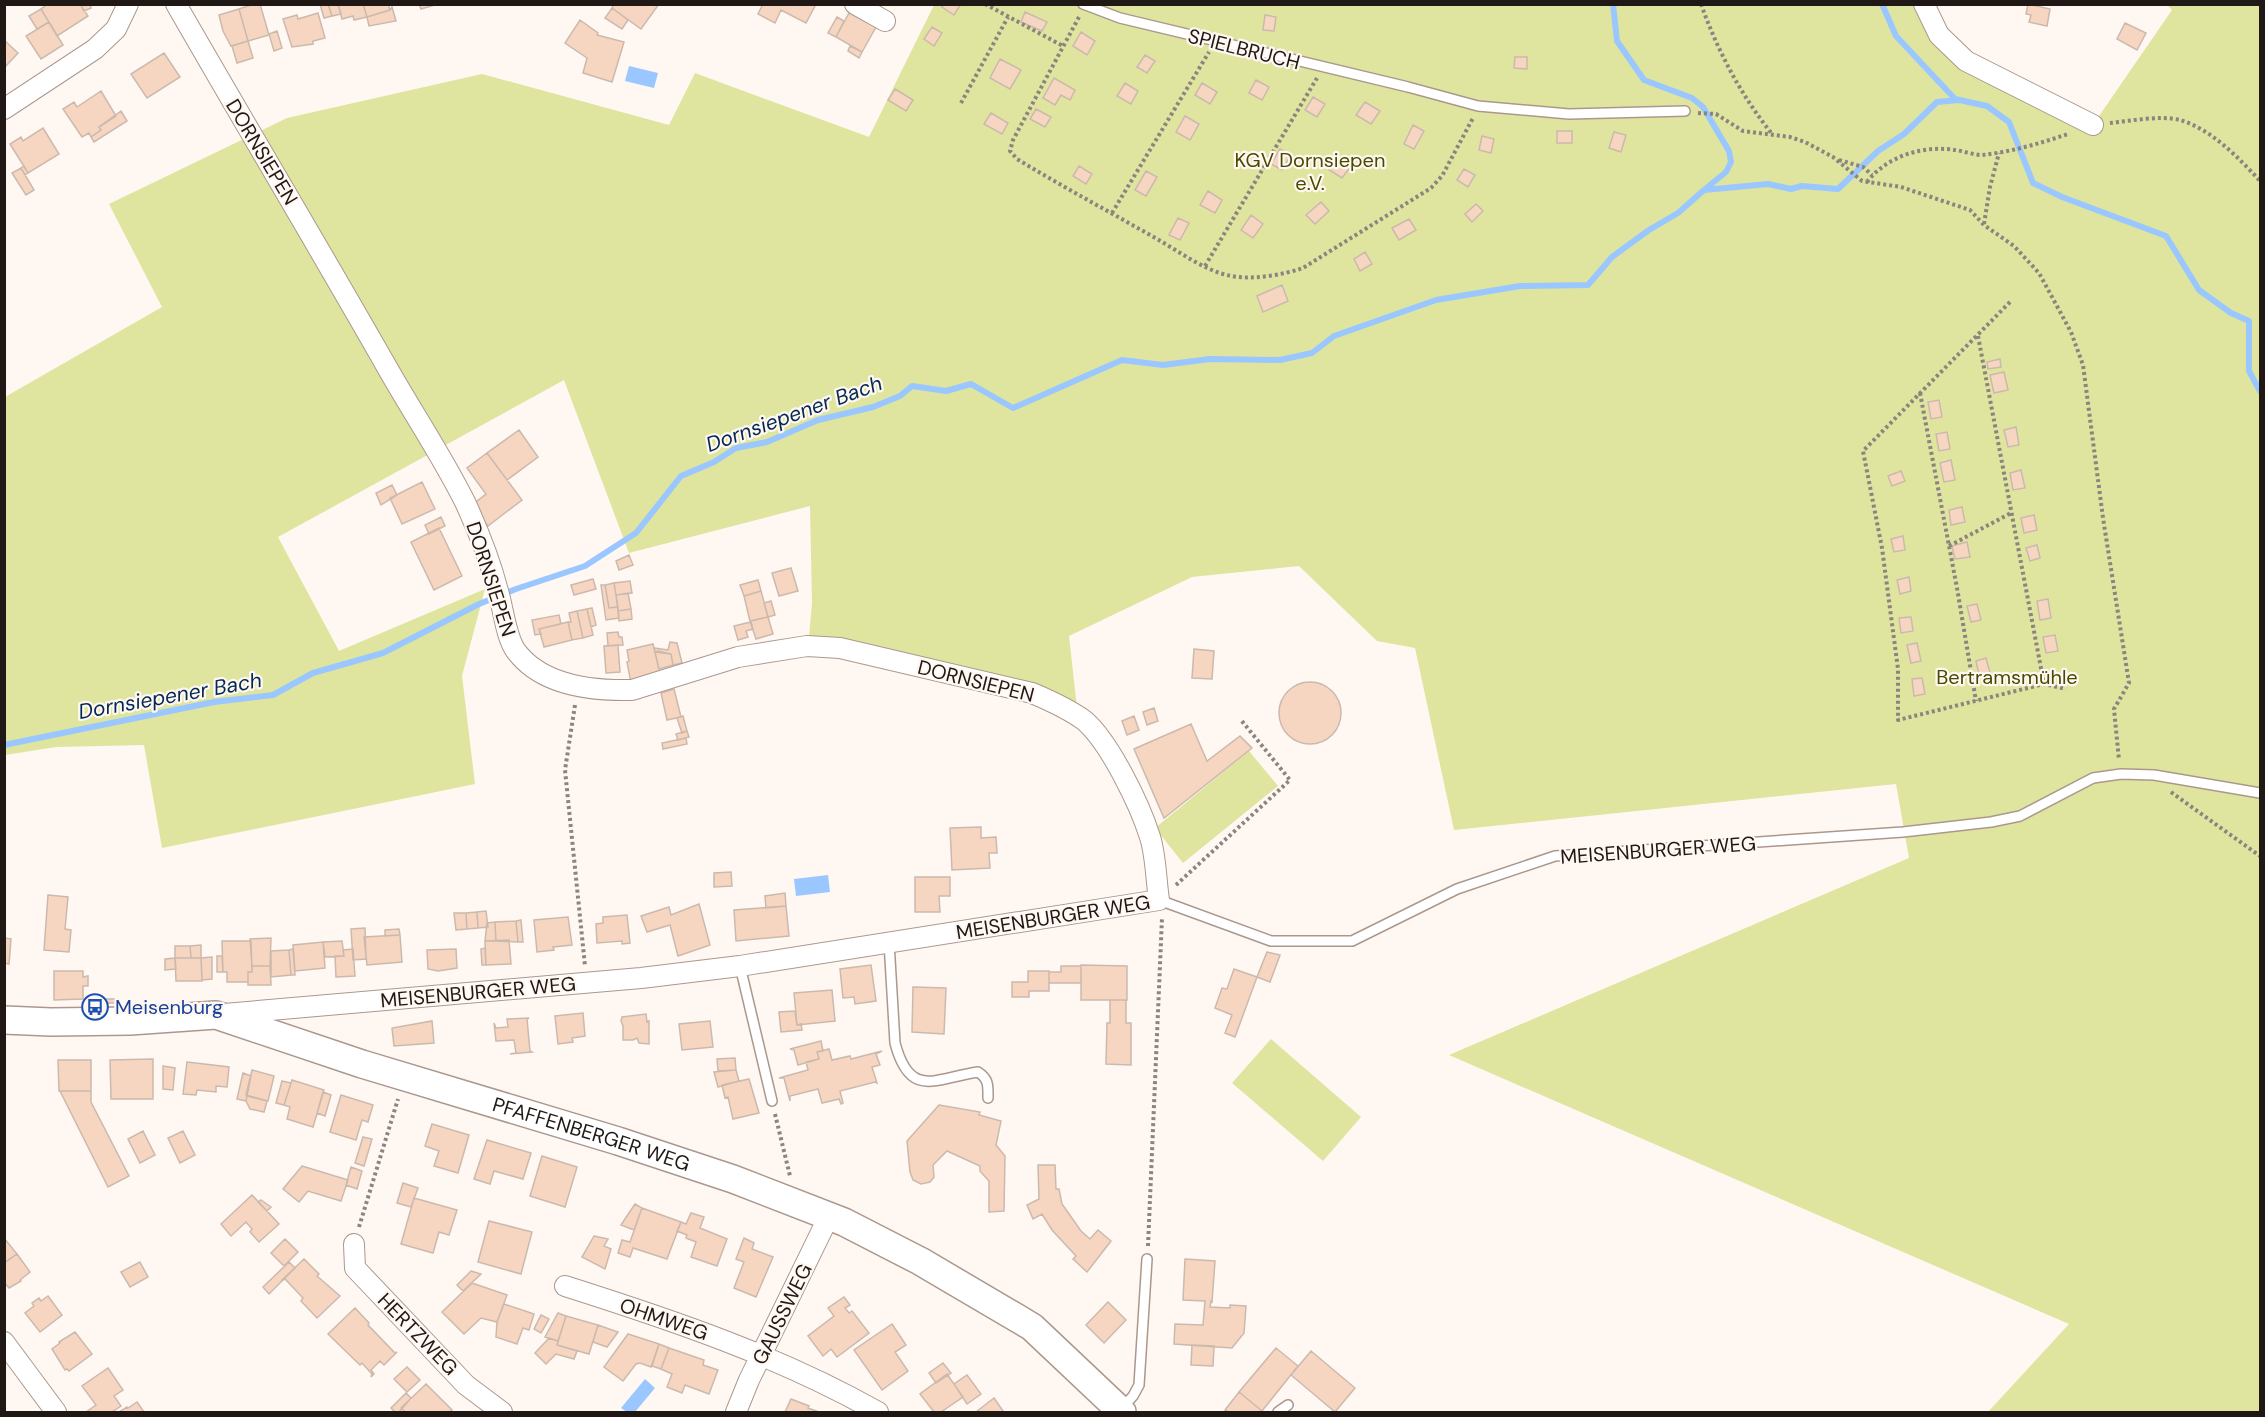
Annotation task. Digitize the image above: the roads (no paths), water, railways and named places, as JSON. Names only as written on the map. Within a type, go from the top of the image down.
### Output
[{"type":"main road","name":"PFAFFENBERGER WEG","points":[[4,1020],[130,1021],[216,1015],[733,1179],[829,1216],[920,1262],[1032,1327],[1121,1412]]},
{"type":"street","name":"DORNSIEPEN","points":[[176,4],[452,480],[479,535],[500,596],[513,645],[521,656],[537,670],[578,686],[609,691],[632,690],[738,657],[807,646],[840,648],[1032,693],[1060,705],[1085,722],[1094,731],[1111,757],[1138,807],[1151,839],[1159,900]]},
{"type":"street","points":[[855,4],[885,21]]},
{"type":"street","points":[[1924,4],[1939,35],[1966,61],[2093,125]]},
{"type":"street","points":[[4,109],[95,49],[116,29],[133,5]]},
{"type":"street","name":"MEISENBURGER WEG","points":[[216,1015],[740,966],[1159,900]]},
{"type":"street","name":"GAUSSWEG","points":[[736,1413],[829,1216]]},
{"type":"street","name":"HERTZWEG","points":[[354,1245],[355,1268],[466,1385],[502,1413]]},
{"type":"street","name":"OHMWEG","points":[[565,1286],[688,1325],[762,1356],[878,1413]]},
{"type":"street","points":[[4,1342],[56,1413]]},
{"type":"lane","name":"SPIELBRUCH","points":[[1084,5],[1120,18],[1478,106],[1569,114],[1685,111]]},
{"type":"lane","name":"MEISENBURGER WEG","points":[[1159,900],[1271,941],[1352,941],[1457,889],[1555,856],[1903,832],[1991,822],[2020,816],[2092,778],[2121,774],[2154,775],[2260,793]]},
{"type":"lane","points":[[889,942],[895,1043],[898,1054],[910,1075],[921,1081],[934,1083],[978,1072],[985,1077],[988,1085],[988,1098]]},
{"type":"lane","points":[[740,966],[772,1101]]},
{"type":"lane","name":"PFAFFENBERGER WEG","points":[[1121,1412],[1139,1385],[1147,1259]]},
{"type":"lane","points":[[1278,1413],[1288,1405]]},
{"type":"water","points":[[629,66],[658,73],[654,88],[625,81]]},
{"type":"water","points":[[828,875],[830,892],[796,896],[794,879]]},
{"type":"water","points":[[645,1379],[655,1388],[635,1412],[627,1412],[621,1408]]},
{"type":"waterway","points":[[1613,4],[1617,41],[1644,80],[1692,98],[1703,107],[1729,151],[1731,162],[1726,172],[1704,190]]},
{"type":"waterway","points":[[1882,4],[1896,36],[1955,99],[1987,106],[2009,122],[2033,183],[2062,197],[2166,236],[2199,290],[2231,313],[2249,321],[2249,371],[2260,391]]},
{"type":"waterway","name":"Dornsiepener Bach","points":[[4,745],[214,702],[273,695],[313,673],[383,653],[479,604],[585,566],[636,533],[681,476],[714,462],[736,448],[767,442],[818,420],[873,407],[900,396],[912,386],[946,391],[971,384],[1013,408],[1122,360],[1163,365],[1210,359],[1280,360],[1312,353],[1334,336],[1436,300],[1520,286],[1588,285],[1612,257],[1649,230],[1678,213],[1704,190],[1768,184],[1791,189],[1802,186],[1838,189],[1878,151],[1904,134],[1937,102],[1959,100]]},
{"type":"place","name":"Meisenburg","points":[[95,1007]]},
{"type":"park label","name":"KGV Dornsiepen e.V.","points":[[1310,172]]},
{"type":"park label","name":"Bertramsmühle","points":[[2007,677]]}]
